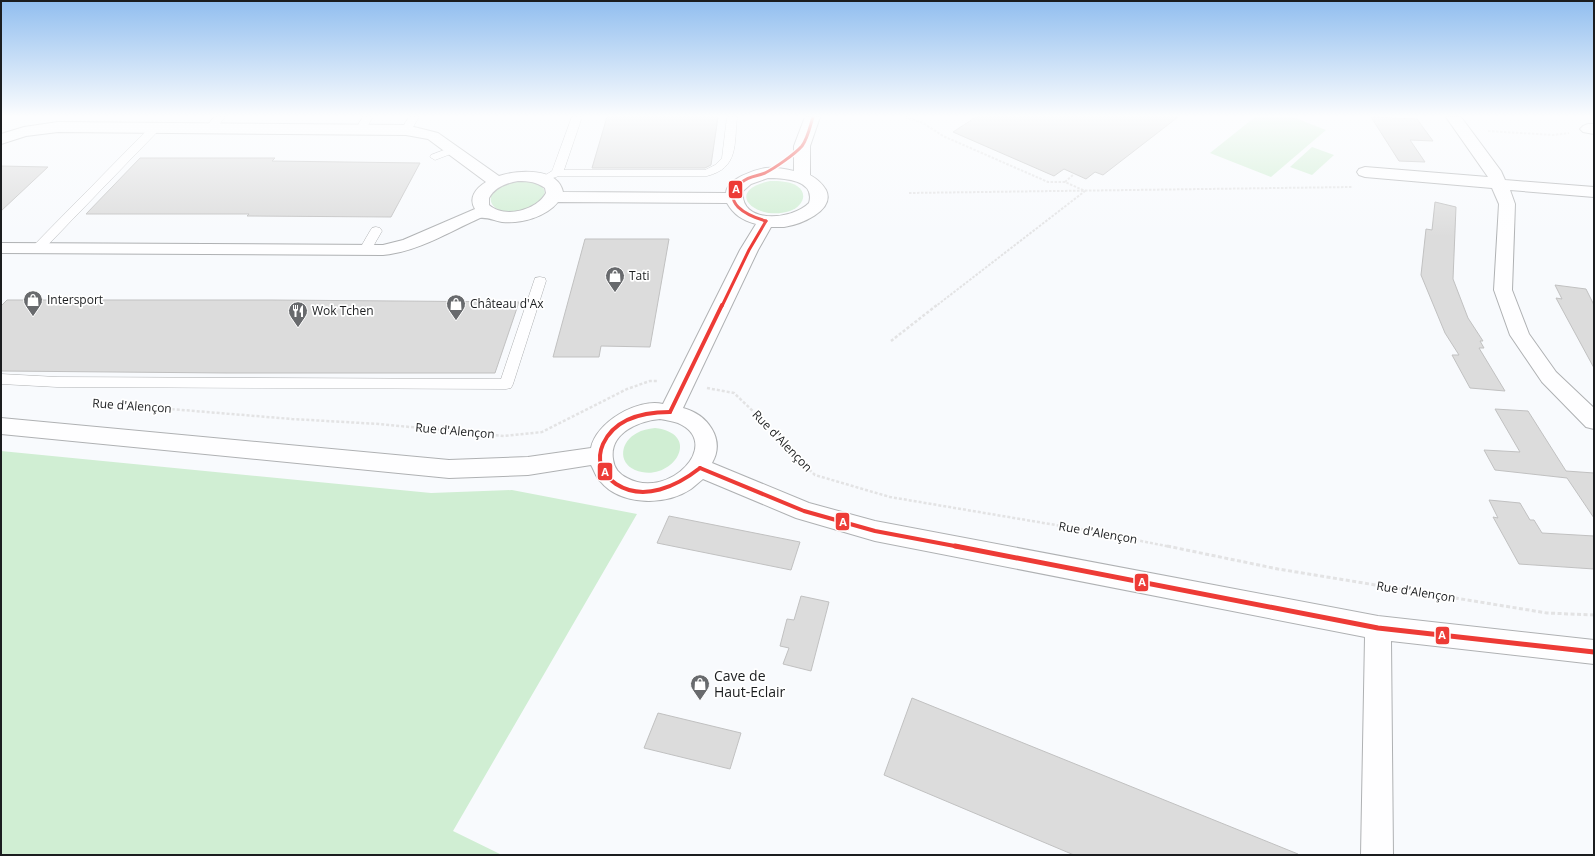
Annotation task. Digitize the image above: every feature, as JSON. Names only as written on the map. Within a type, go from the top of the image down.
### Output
[{"type":"street","points":[[462,157],[497,182]]},
{"type":"street","points":[[766,174],[788,157]]},
{"type":"street","points":[[802,157],[802,178]]},
{"type":"street","points":[[1482,157],[1494,174],[1507,204],[1503,290],[1520,334],[1549,377],[1594,421]]},
{"type":"street","points":[[785,173],[802,178],[810,182],[816,188],[818,202],[814,208],[807,213],[794,219],[777,222],[753,218],[742,213],[734,203],[734,192],[742,182],[749,178],[766,174],[785,173]]},
{"type":"street","points":[[1372,173],[1594,192]]},
{"type":"street","points":[[521,176],[550,176],[555,192],[554,197],[550,203],[542,209],[523,216],[503,217],[488,212],[482,208],[480,197],[489,186],[497,182],[521,176]]},
{"type":"street","points":[[554,197],[733,198]]},
{"type":"street","points":[[1,248],[383,250],[402,247],[476,214],[488,212]]},
{"type":"street","points":[[670,412],[749,250],[766,221]]},
{"type":"street","points":[[660,411],[670,412],[690,419],[700,428],[706,438],[707,450],[700,468],[689,479],[674,487],[657,491],[639,492],[623,487],[610,479],[602,468],[600,455],[606,438],[619,424],[638,414],[660,411]]},
{"type":"street","points":[[1,426],[449,469],[528,466],[600,455]]},
{"type":"street","points":[[700,468],[804,511],[875,531],[1378,628],[1594,652]]},
{"type":"street","points":[[1377,855],[1378,628]]},
{"type":"lane","points":[[38,248],[127,157]]},
{"type":"lane","points":[[559,157],[550,176],[707,173],[718,169],[724,164],[727,157]]},
{"type":"lane","points":[[365,250],[376,231]]},
{"type":"lane","points":[[1,379],[57,382],[506,384],[540,281]]},
{"type":"path","points":[[991,157],[1048,182],[1065,182],[1085,190]]},
{"type":"path","points":[[909,193],[1375,187],[1381,179],[1372,173]]},
{"type":"path","points":[[1065,182],[1074,174]]},
{"type":"path","points":[[891,341],[1085,190]]},
{"type":"path","name":"Rue d'Alençon","points":[[93,403],[292,419],[379,424],[504,436],[542,432],[627,389],[650,381],[666,381],[734,393],[757,415],[787,449],[815,475],[890,497],[1092,531],[1278,569],[1547,613],[1594,615]]},
{"type":"green space","points":[[1220,157],[1294,157],[1271,177]]},
{"type":"green space","points":[[1301,157],[1332,157],[1312,175],[1290,167]]},
{"type":"green space","points":[[523,181],[537,184],[543,188],[544,194],[541,200],[534,205],[513,212],[502,211],[494,207],[491,197],[495,190],[511,183]]},
{"type":"green space","points":[[770,181],[787,182],[794,184],[801,189],[803,196],[798,207],[790,211],[777,213],[756,209],[749,204],[746,198],[748,191],[756,186]]},
{"type":"green space","points":[[655,428],[670,432],[678,439],[680,448],[677,457],[670,465],[660,471],[648,473],[635,470],[625,462],[623,452],[627,441],[641,431]]},
{"type":"green space","points":[[1,451],[431,493],[512,490],[637,514],[453,831],[502,855],[1,855]]},
{"type":"building","points":[[595,157],[712,157],[711,165],[705,168],[592,168]]},
{"type":"building","points":[[1010,157],[1126,157],[1103,175],[1095,172],[1086,179],[1064,169],[1054,176]]},
{"type":"building","points":[[1396,157],[1422,157],[1425,162],[1399,161]]},
{"type":"building","points":[[140,158],[275,158],[272,161],[420,163],[391,217],[247,216],[249,214],[86,214]]},
{"type":"building","points":[[1,166],[48,167],[1,211]]},
{"type":"building","points":[[1435,202],[1456,207],[1453,279],[1468,318],[1483,341],[1480,341],[1484,348],[1479,348],[1505,391],[1470,388],[1452,355],[1459,355],[1445,333],[1421,275],[1426,229],[1432,230]]},
{"type":"building","name":"Tati","points":[[585,239],[669,239],[650,347],[601,346],[599,357],[553,357]]},
{"type":"building","points":[[1555,285],[1586,289],[1594,305],[1594,368],[1556,298],[1562,299]]},
{"type":"building","points":[[7,300],[519,302],[495,373],[227,373],[1,371],[1,306]]},
{"type":"building","points":[[1495,409],[1528,411],[1566,471],[1594,473],[1594,518],[1567,478],[1495,470],[1484,450],[1520,452]]},
{"type":"building","points":[[1489,500],[1520,503],[1530,520],[1534,520],[1542,533],[1594,536],[1594,569],[1519,564],[1493,517],[1498,518]]},
{"type":"building","points":[[669,516],[800,542],[791,570],[657,543]]},
{"type":"building","points":[[801,596],[829,602],[811,671],[783,664],[789,648],[780,646],[787,619],[794,620]]},
{"type":"building","points":[[912,698],[1298,855],[1074,855],[884,775]]},
{"type":"building","points":[[658,713],[741,733],[730,769],[644,748]]},
{"type":"transit line","name":"A","points":[[766,221],[751,216],[738,208],[734,203],[733,196],[735,190],[744,180],[765,173],[788,157]]},
{"type":"transit line","name":"A","points":[[670,412],[749,250],[766,221]]},
{"type":"transit line","name":"A","points":[[670,412],[639,415],[630,418],[613,429],[606,437],[602,447],[600,458],[602,468],[611,480],[623,488],[650,492],[677,484],[700,468]]},
{"type":"transit line","name":"A","points":[[700,468],[804,511],[875,531],[1378,628],[1594,652]]},
{"type":"place","name":"Tati","points":[[615,293]]},
{"type":"place","name":"Intersport","points":[[33,317]]},
{"type":"place","name":"Château d'Ax","points":[[456,321]]},
{"type":"place","name":"Wok Tchen","points":[[298,328]]},
{"type":"place","name":"Cave de Haut-Eclair","points":[[700,701]]}]
